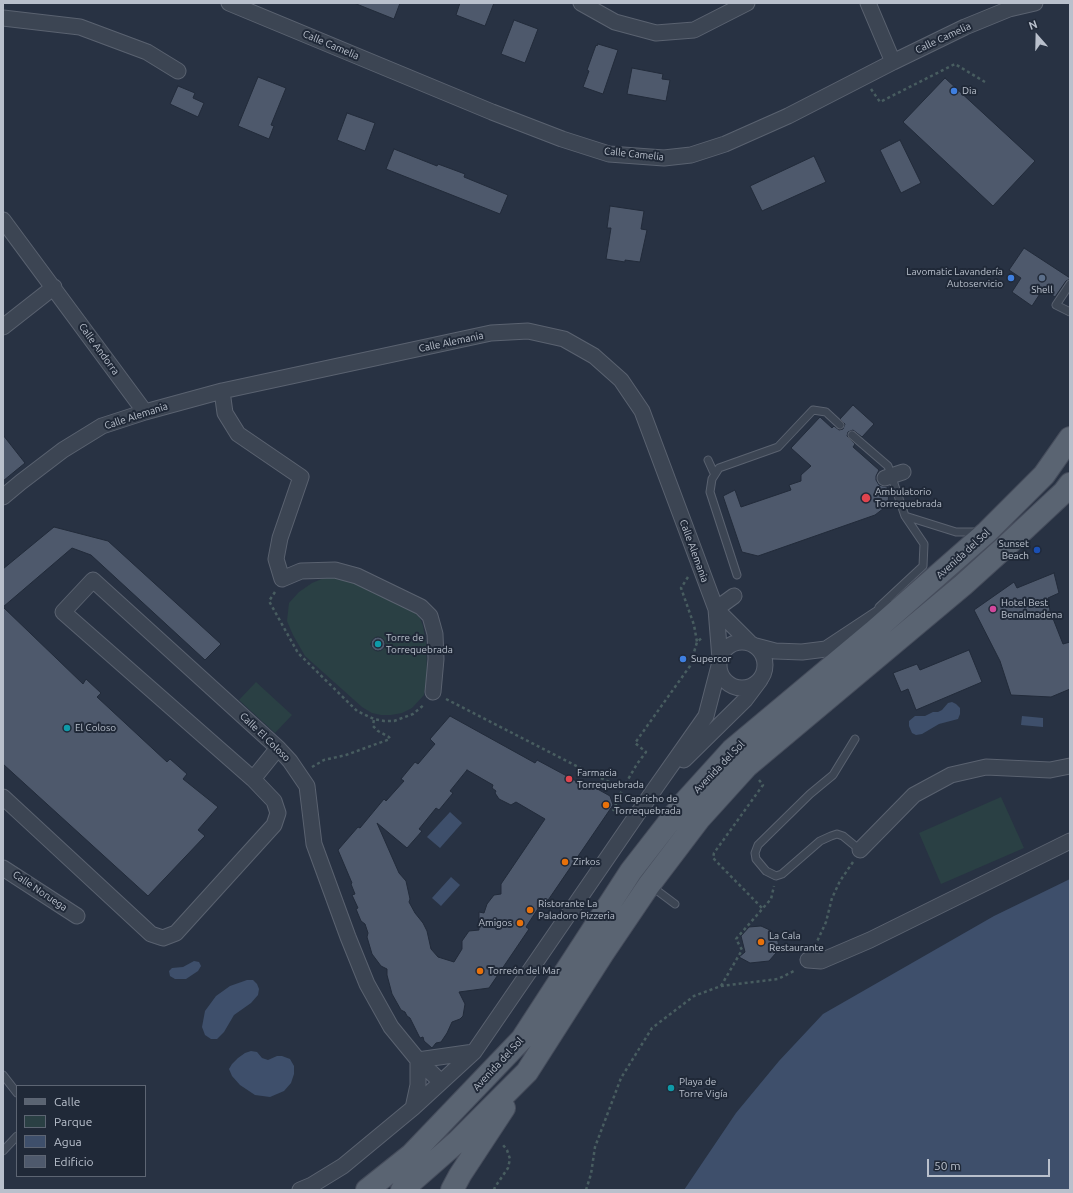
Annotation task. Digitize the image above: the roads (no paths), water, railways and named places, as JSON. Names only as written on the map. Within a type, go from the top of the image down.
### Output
[{"type":"main road","name":"Avenida del Sol","points":[[367,1190],[411,1155],[522,1039],[631,870],[684,804],[732,750],[946,570],[987,532],[1044,475],[1070,438]]},
{"type":"main road","name":"Avenida del Sol","points":[[402,1190],[458,1141],[527,1072],[603,953],[649,885],[699,819],[747,766],[963,586],[1064,492],[1070,484]]},
{"type":"main road","points":[[452,1190],[460,1175],[527,1072]]},
{"type":"street","name":"Calle Camelia","points":[[229,3],[492,112],[562,139],[609,154],[664,158],[691,156],[724,144],[788,116],[965,27],[1009,9],[1035,3]]},
{"type":"street","points":[[581,3],[615,22],[656,33],[694,30],[747,3]]},
{"type":"street","points":[[868,3],[893,62]]},
{"type":"street","points":[[3,18],[80,27],[147,52],[178,71]]},
{"type":"street","name":"Calle Andorra","points":[[3,220],[145,412]]},
{"type":"street","points":[[3,327],[54,287]]},
{"type":"street","name":"Calle Alemania","points":[[3,497],[63,450],[102,426],[145,412],[222,392],[491,333],[528,331],[564,339],[594,356],[621,380],[642,411],[717,617],[753,644]]},
{"type":"street","points":[[222,392],[225,413],[238,434],[301,477],[280,538],[276,558],[282,579],[301,570],[335,570],[358,576],[421,607],[430,616],[435,634],[436,659],[432,692]]},
{"type":"street","points":[[300,1190],[312,1185],[343,1166],[413,1108],[474,1052],[706,716],[719,663],[723,652],[728,646],[734,642],[742,641],[775,651],[802,652],[826,649],[946,570]]},
{"type":"street","name":"Calle El Coloso","points":[[253,779],[63,612],[93,580],[290,760],[307,786],[314,844],[367,984],[391,1027],[418,1060],[441,1082]]},
{"type":"street","points":[[734,596],[717,617],[720,674],[731,685],[738,688],[746,688],[754,685],[760,680]]},
{"type":"street","points":[[656,787],[745,700],[760,680],[764,674],[766,666],[765,658],[762,651],[753,644]]},
{"type":"street","points":[[3,797],[151,934],[163,938],[176,933],[274,825],[278,813],[274,801],[253,779],[278,748]]},
{"type":"street","points":[[860,850],[914,795],[951,775],[986,767],[1050,770],[1070,766]]},
{"type":"street","points":[[808,960],[821,961],[870,940],[1070,841]]},
{"type":"street","name":"Calle Noruega","points":[[3,868],[77,916]]},
{"type":"street","points":[[413,1108],[418,1085],[418,1060],[474,1052]]},
{"type":"lane","points":[[1070,284],[1056,305],[1070,312]]},
{"type":"lane","points":[[738,575],[710,492],[712,479],[719,468],[778,447],[813,410],[826,412],[840,425]]},
{"type":"lane","points":[[852,435],[888,466],[893,476],[905,516],[924,544],[923,566],[855,629]]},
{"type":"lane","points":[[708,460],[712,471],[715,474]]},
{"type":"lane","points":[[905,516],[956,532],[987,532]]},
{"type":"lane","points":[[855,739],[834,775],[810,794],[758,845],[755,853],[756,859],[766,871],[771,875],[776,876],[782,874],[820,841],[837,834],[844,836],[860,850]]},
{"type":"lane","points":[[649,885],[675,904]]},
{"type":"lane","points":[[3,1075],[16,1092]]},
{"type":"lane","points":[[3,1151],[16,1137]]},
{"type":"water","points":[[952,702],[960,708],[958,719],[939,724],[922,734],[916,735],[912,733],[909,726],[909,721],[915,716],[925,716],[933,712],[938,712],[948,703]]},
{"type":"water","points":[[1022,716],[1043,718],[1043,727],[1021,725]]},
{"type":"water","points":[[450,812],[462,823],[440,848],[427,837]]},
{"type":"water","points":[[451,877],[460,885],[441,906],[432,898]]},
{"type":"water","points":[[1070,879],[1070,1190],[684,1190],[736,1113],[779,1061],[823,1014],[994,916]]},
{"type":"water","points":[[194,961],[199,962],[201,966],[198,971],[186,979],[175,979],[170,976],[169,971],[172,968],[183,967]]},
{"type":"water","points":[[247,980],[253,980],[257,984],[259,989],[258,995],[251,1003],[234,1015],[224,1032],[217,1039],[211,1039],[205,1035],[202,1027],[205,1011],[216,996],[230,986]]},
{"type":"water","points":[[251,1051],[257,1052],[262,1058],[268,1060],[277,1056],[290,1059],[294,1066],[294,1074],[291,1083],[284,1091],[270,1097],[255,1095],[240,1085],[232,1076],[229,1069],[232,1064],[245,1053]]},
{"type":"place","name":"Dia","points":[[954,91]]},
{"type":"place","name":"Lavomatic Lavandería Autoservicio","points":[[1011,278]]},
{"type":"place","name":"Shell","points":[[1042,278]]},
{"type":"place","name":"Ambulatorio Torrequebrada","points":[[866,498]]},
{"type":"place","name":"Sunset Beach","points":[[1037,550]]},
{"type":"place","name":"Hotel Best Benalmadena","points":[[993,609]]},
{"type":"place","name":"Torre de Torrequebrada","points":[[378,644]]},
{"type":"place","name":"Supercor","points":[[683,659]]},
{"type":"place","name":"El Coloso","points":[[67,728]]},
{"type":"place","name":"Farmacia Torrequebrada","points":[[569,779]]},
{"type":"place","name":"El Capricho de Torrequebrada","points":[[606,805]]},
{"type":"place","name":"Zirkos","points":[[565,862]]},
{"type":"place","name":"Ristorante La Paladoro Pizzeria","points":[[530,910]]},
{"type":"place","name":"Amigos","points":[[520,923]]},
{"type":"place","name":"La Cala Restaurante","points":[[761,942]]},
{"type":"place","name":"Torreón del Mar","points":[[480,971]]},
{"type":"place","name":"Playa de Torre Vigía","points":[[671,1088]]}]
